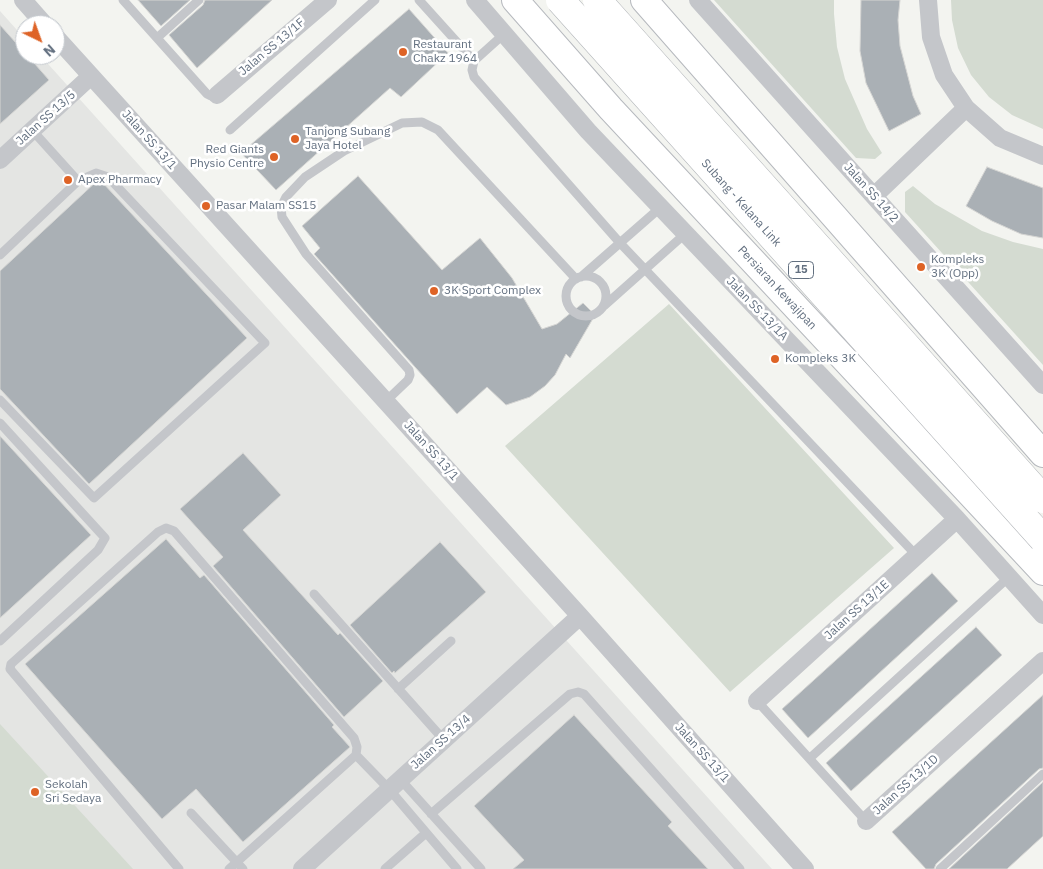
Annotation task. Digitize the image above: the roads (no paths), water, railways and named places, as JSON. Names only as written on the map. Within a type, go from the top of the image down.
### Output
[{"type":"main road","name":"Persiaran Kewajipan","points":[[514,0],[683,187],[1043,572]]},
{"type":"main road","name":"Subang - Kelana Link","points":[[560,0],[1043,539]]},
{"type":"main road","name":"15","points":[[596,0],[1043,499]]},
{"type":"main road","points":[[644,0],[1043,454]]},
{"type":"main road","points":[[683,187],[755,244],[776,250],[800,243],[812,224],[815,210],[810,189]]},
{"type":"street","points":[[23,0],[36,15]]},
{"type":"street","name":"Jalan SS 13/1F","points":[[216,95],[328,0]]},
{"type":"street","name":"Jalan SS 13/1A","points":[[475,0],[588,130],[957,519],[1043,615]]},
{"type":"street","name":"Jalan SS 14/2","points":[[698,0],[1043,385]]},
{"type":"street","points":[[928,0],[931,37],[944,75],[966,108],[1000,138],[1043,156]]},
{"type":"street","name":"Jalan SS 13/1","points":[[65,47],[580,616],[805,869]]},
{"type":"street","name":"Jalan SS 13/5","points":[[0,160],[91,76]]},
{"type":"street","points":[[874,196],[966,108]]},
{"type":"street","name":"Jalan SS 13/1E","points":[[757,701],[957,519]]},
{"type":"street","name":"Jalan SS 13/4","points":[[302,869],[580,616]]},
{"type":"street","name":"Jalan SS 13/1D","points":[[866,821],[1043,661]]},
{"type":"lane","points":[[123,0],[207,94],[211,96],[216,95]]},
{"type":"lane","points":[[157,38],[199,0]]},
{"type":"lane","points":[[230,130],[375,0]]},
{"type":"lane","points":[[419,0],[474,61]]},
{"type":"lane","points":[[504,34],[474,61],[472,70],[474,77],[644,270],[917,556]]},
{"type":"lane","points":[[386,401],[408,380],[409,370],[306,254],[282,217],[281,207],[286,197],[305,177],[344,151],[402,123],[422,122],[438,130],[578,278]]},
{"type":"lane","points":[[32,130],[78,181]]},
{"type":"lane","points":[[0,255],[78,181],[96,173],[108,177],[265,343],[94,498],[0,400]]},
{"type":"lane","points":[[661,207],[578,278],[568,290],[568,303],[571,309],[583,315],[596,313],[686,233]]},
{"type":"lane","points":[[578,278],[594,277],[603,285],[606,297],[602,309]]},
{"type":"lane","points":[[0,423],[105,538],[98,550],[0,641]]},
{"type":"lane","points":[[179,869],[10,669],[11,664],[158,532],[166,528],[174,532],[354,738],[357,747],[356,755],[240,866],[229,869]]},
{"type":"lane","points":[[810,758],[1009,577]]},
{"type":"lane","points":[[314,594],[444,740]]},
{"type":"lane","points":[[398,689],[452,641]]},
{"type":"lane","points":[[431,814],[570,694],[578,692],[584,694],[740,869]]},
{"type":"lane","name":"Jalan SS 13/1D","points":[[757,701],[866,821]]},
{"type":"lane","points":[[356,755],[431,814],[481,869]]},
{"type":"lane","points":[[940,869],[1043,774]]},
{"type":"lane","points":[[395,784],[426,833],[457,869]]},
{"type":"lane","points":[[191,812],[240,866]]},
{"type":"lane","points":[[385,869],[426,833]]},
{"type":"place","name":"Restaurant Chakz 1964","points":[[403,52]]},
{"type":"place","name":"Tanjong Subang Jaya Hotel","points":[[295,139]]},
{"type":"place","name":"Red Giants Physio Centre","points":[[274,157]]},
{"type":"place","name":"Apex Pharmacy","points":[[68,180]]},
{"type":"place","name":"Pasar Malam SS15","points":[[206,206]]},
{"type":"place","name":"Kompleks 3K (Opp)","points":[[921,267]]},
{"type":"place","name":"3K Sport Complex","points":[[434,291]]},
{"type":"place","name":"Kompleks 3K","points":[[775,359]]},
{"type":"place","name":"Sekolah Sri Sedaya","points":[[35,792]]}]
